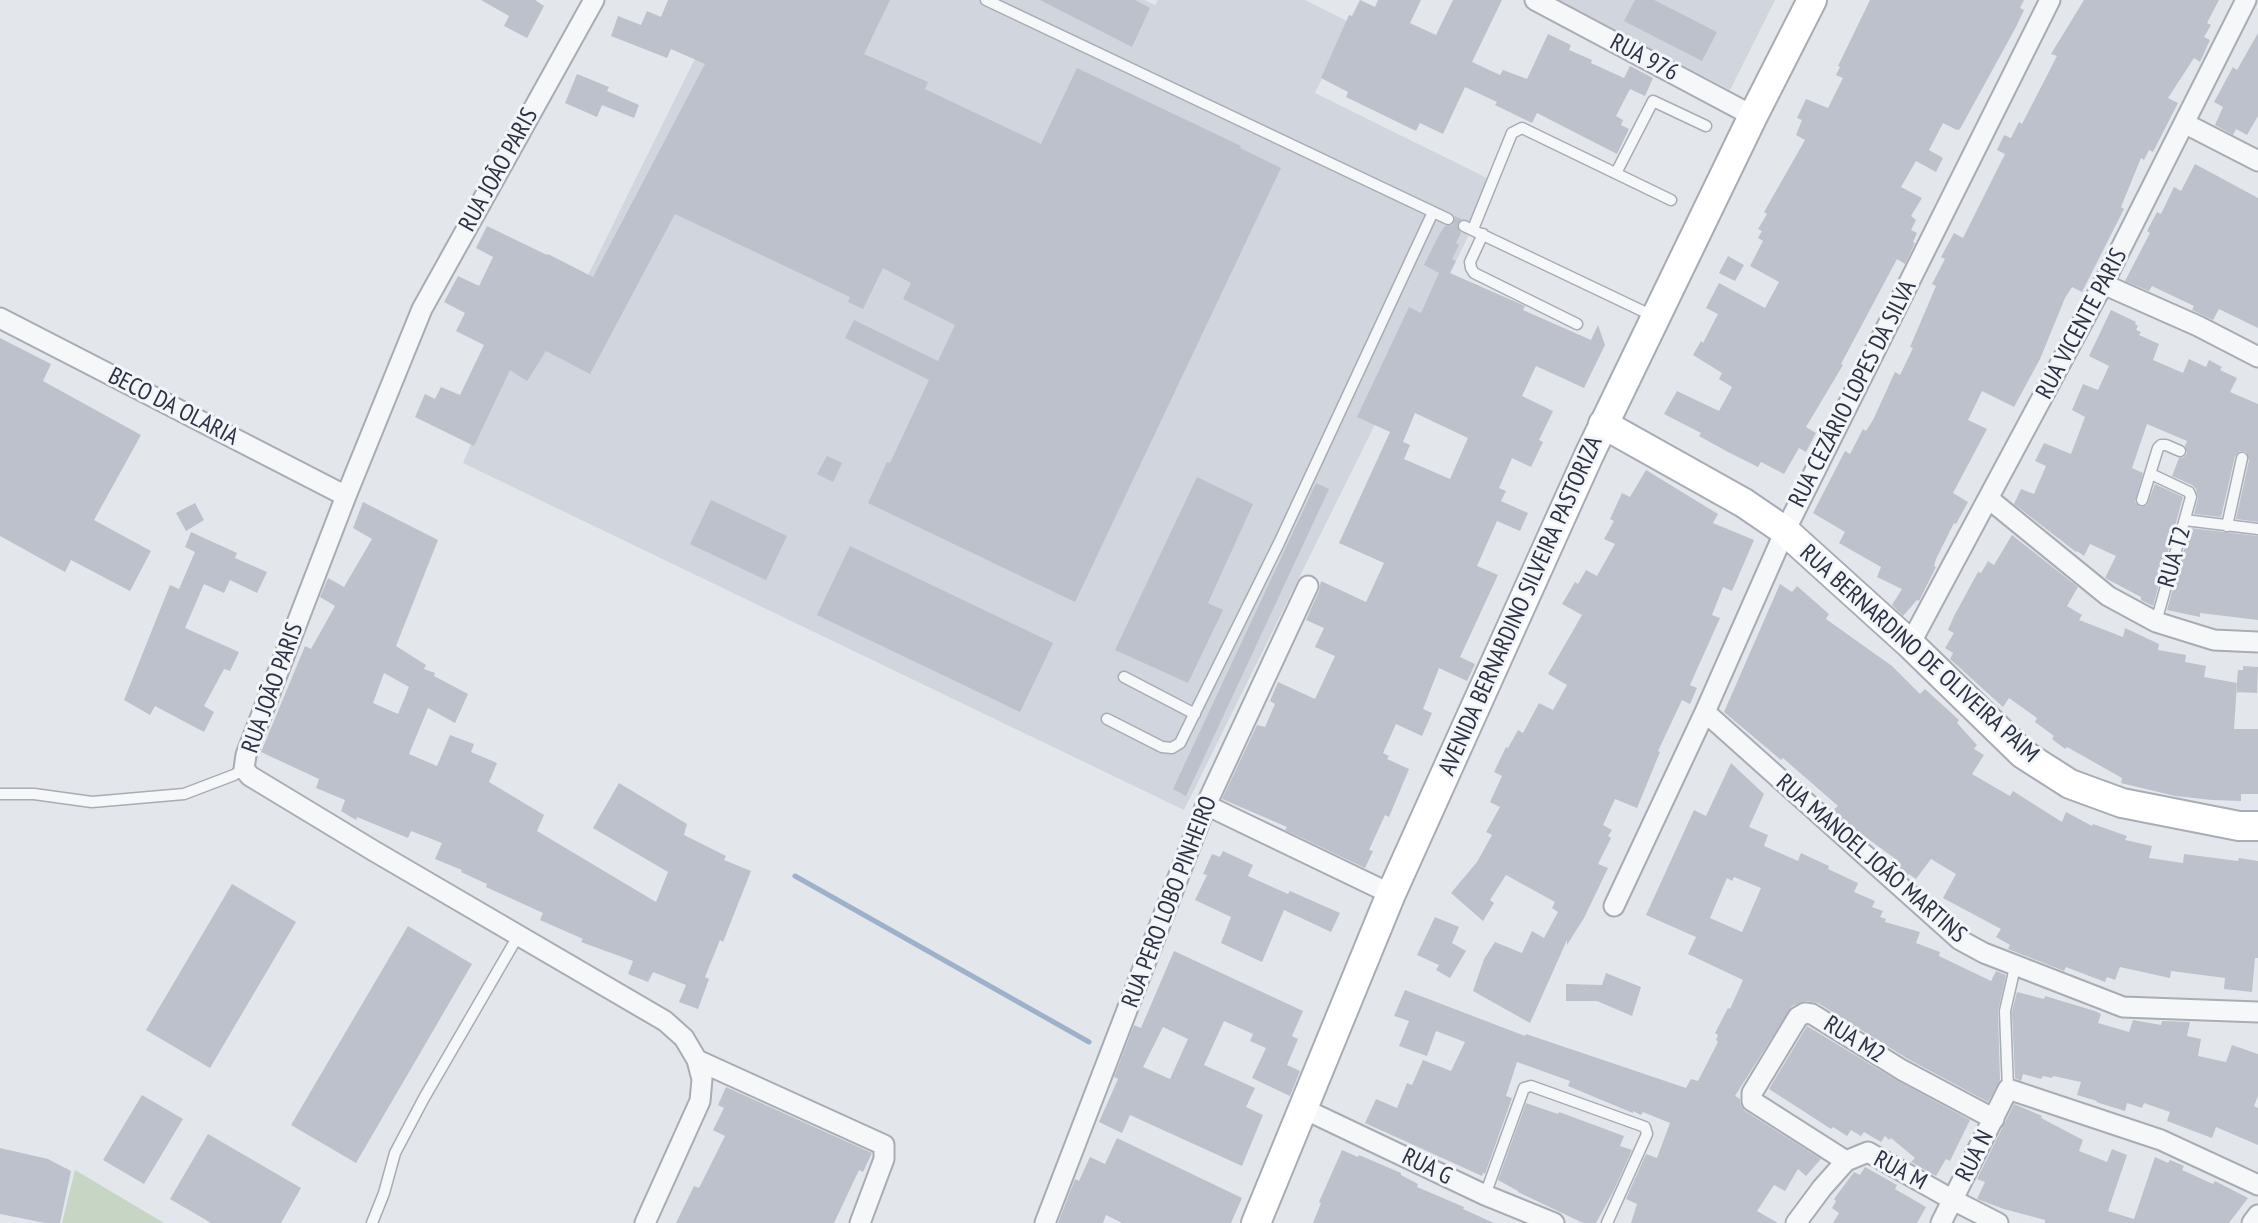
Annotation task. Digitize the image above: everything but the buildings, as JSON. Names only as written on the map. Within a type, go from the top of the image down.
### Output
[{"type":"main road","name":"AVENIDA BERNARDINO SILVEIRA PASTORIZA","points":[[1256,1223],[1391,894],[1603,424],[1812,0]]},
{"type":"main road","name":"RUA BERNARDINO DE OLIVEIRA PAIM","points":[[1603,424],[1744,503],[1785,531],[1910,644],[2023,754],[2070,784],[2122,803],[2239,826],[2258,826]]},
{"type":"street","name":"RUA JOÃO PARIS","points":[[594,0],[422,309],[346,496],[246,755],[244,769],[250,776],[666,1021],[684,1038],[697,1060]]},
{"type":"street","name":"RUA 976","points":[[1535,0],[1753,116]]},
{"type":"street","name":"RUA CEZÁRIO LOPES DA SILVA","points":[[1614,906],[1705,712],[1785,531],[2050,0]]},
{"type":"street","name":"RUA VICENTE PARIS","points":[[1910,644],[2104,284],[2246,0]]},
{"type":"street","points":[[2184,123],[2258,161]]},
{"type":"street","points":[[2104,284],[2258,356]]},
{"type":"street","name":"BECO DA OLARIA","points":[[0,318],[346,496]]},
{"type":"street","points":[[1989,499],[2108,596],[2156,622],[2214,640],[2258,642]]},
{"type":"street","name":"RUA PERO LOBO PINHEIRO","points":[[1045,1223],[1206,805],[1308,586]]},
{"type":"street","name":"RUA MANOEL JOÃO MARTINS","points":[[1705,712],[1960,940],[2015,967],[2123,1007],[2258,1012]]},
{"type":"street","points":[[1206,805],[1391,894]]},
{"type":"street","name":"RUA M2","points":[[1752,1101],[1752,1093],[1798,1017],[1805,1013],[1812,1014],[1902,1070],[1994,1119]]},
{"type":"street","points":[[645,1223],[699,1101],[702,1079],[697,1060]]},
{"type":"street","points":[[697,1060],[884,1145],[884,1159],[860,1223]]},
{"type":"street","points":[[2008,1089],[2161,1140],[2258,1185]]},
{"type":"street","name":"RUA N","points":[[1941,1223],[2008,1089]]},
{"type":"street","name":"RUA M","points":[[1752,1101],[1846,1161]]},
{"type":"street","name":"RUA G","points":[[1302,1108],[1485,1195],[1554,1223]]},
{"type":"street","name":"RUA M","points":[[1796,1223],[1846,1161],[1868,1152],[1953,1200]]},
{"type":"street","points":[[1953,1200],[1998,1223]]},
{"type":"street","points":[[2252,1223],[2258,1215]]},
{"type":"lane","points":[[985,0],[1448,219]]},
{"type":"lane","points":[[1616,173],[1653,101],[1706,126]]},
{"type":"lane","points":[[1656,317],[1469,228],[1512,133],[1521,128],[1671,200]]},
{"type":"lane","points":[[1107,719],[1162,747],[1172,748],[1180,743],[1279,543],[1433,212]]},
{"type":"lane","points":[[1483,234],[1470,262],[1474,274],[1577,324]]},
{"type":"lane","points":[[2142,500],[2158,448],[2166,445],[2180,452]]},
{"type":"lane","points":[[2227,526],[2242,458]]},
{"type":"lane","name":"RUA T2","points":[[2151,474],[2189,492],[2191,497],[2156,622]]},
{"type":"lane","points":[[2185,520],[2258,529]]},
{"type":"lane","points":[[1124,677],[1195,714]]},
{"type":"lane","points":[[0,794],[34,794],[92,802],[184,794],[244,769]]},
{"type":"lane","points":[[372,1223],[395,1153],[430,1086],[518,936]]},
{"type":"lane","points":[[2008,1089],[2005,1011],[2015,967]]},
{"type":"lane","points":[[1485,1195],[1524,1088],[1531,1086],[1645,1127],[1647,1134],[1607,1223]]},
{"type":"shaded area","points":[[724,0],[1144,0],[1155,5],[1158,0],[1305,0],[1349,22],[1315,93],[1495,182],[1184,810],[463,463],[518,335],[551,350]]},
{"type":"shaded area","points":[[1559,0],[1775,0],[1730,90]]},
{"type":"green space","points":[[75,1170],[164,1223],[62,1223]]},
{"type":"waterway","points":[[795,876],[1089,1042]]}]
